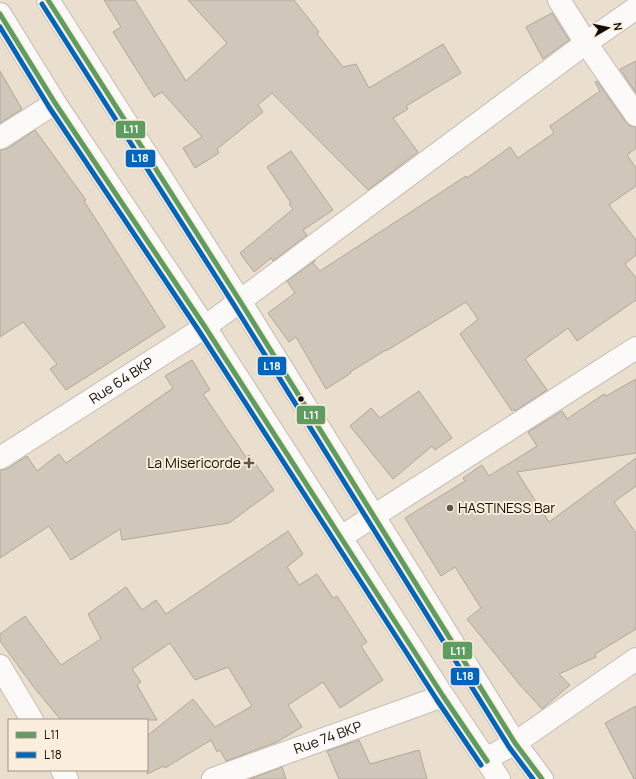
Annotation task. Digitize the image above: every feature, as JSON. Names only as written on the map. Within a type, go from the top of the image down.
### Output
[{"type":"street","points":[[48,0],[240,301],[515,743],[542,779]]},
{"type":"street","points":[[559,0],[586,43],[636,115]]},
{"type":"street","name":"Rue 64 BKP","points":[[0,458],[205,327],[586,43],[636,8]]},
{"type":"street","points":[[0,14],[55,103],[205,327],[442,696],[499,779]]},
{"type":"street","points":[[0,138],[55,103]]},
{"type":"street","points":[[341,537],[636,348]]},
{"type":"street","points":[[486,759],[515,743],[636,659]]},
{"type":"street","points":[[0,666],[31,719]]},
{"type":"street","name":"Rue 74 BKP","points":[[213,779],[442,696]]},
{"type":"building","points":[[104,0],[135,0],[186,81],[227,43],[188,0],[294,0],[319,32],[317,34],[343,67],[356,64],[369,88],[443,44],[461,73],[406,106],[408,109],[393,118],[418,152],[368,190],[272,93],[258,105],[263,112],[217,149],[219,153],[195,168],[183,148],[202,137],[162,92],[154,97],[113,32],[121,27]]},
{"type":"building","points":[[552,13],[569,40],[543,59],[526,27]]},
{"type":"building","points":[[636,61],[636,93],[620,69]]},
{"type":"building","points":[[0,71],[22,109],[0,123]]},
{"type":"building","points":[[597,81],[626,122],[630,126],[636,127],[636,148],[627,155],[636,168],[636,186],[609,205],[636,240],[636,255],[625,264],[636,278],[636,300],[577,341],[568,328],[525,359],[547,390],[515,411],[514,409],[512,411],[460,334],[478,319],[466,302],[350,372],[351,373],[326,389],[296,337],[289,342],[268,313],[295,293],[287,281],[316,260],[313,263],[320,271],[466,176],[467,178],[510,147],[518,158],[554,133],[550,126],[600,91],[595,82]]},
{"type":"building","points":[[35,130],[86,200],[84,201],[165,327],[66,390],[50,369],[57,364],[23,322],[0,337],[0,150],[7,149]]},
{"type":"building","points":[[291,151],[333,210],[303,230],[307,235],[273,261],[271,258],[254,272],[240,253],[293,209],[289,204],[291,203],[267,167]]},
{"type":"building","points":[[192,360],[210,390],[203,394],[246,457],[249,455],[274,490],[229,523],[122,540],[120,529],[71,560],[49,526],[0,558],[0,470],[7,469],[27,456],[37,471],[59,454],[66,463],[173,388],[165,376]]},
{"type":"building","points":[[636,379],[636,453],[517,472],[549,522],[636,458],[636,486],[614,502],[636,533],[636,629],[595,654],[596,657],[559,674],[570,685],[542,709],[520,685],[467,619],[481,608],[455,567],[441,576],[405,518],[465,481],[463,478],[482,465],[489,476],[537,446],[528,432],[562,411],[567,419],[604,394],[606,396]]},
{"type":"building","points":[[419,391],[452,438],[435,450],[432,446],[393,479],[350,426],[371,408],[380,418]]},
{"type":"building","points":[[288,531],[303,554],[287,567],[299,585],[317,574],[333,598],[337,596],[367,642],[361,646],[383,680],[340,708],[323,682],[288,705],[302,727],[277,742],[226,761],[220,750],[217,752],[211,740],[165,768],[164,766],[147,774],[148,735],[193,699],[215,727],[252,706],[228,667],[195,680],[170,643],[132,669],[141,682],[137,685],[157,720],[60,719],[36,690],[0,641],[0,634],[25,616],[61,665],[101,639],[88,614],[126,587],[142,610],[156,600],[166,614]]},
{"type":"building","points":[[636,706],[636,779],[634,779],[605,723]]},
{"type":"building","points":[[359,740],[370,764],[419,750],[427,779],[339,779],[327,751]]},
{"type":"building","points":[[282,767],[286,779],[250,779]]},
{"type":"transit line","name":"L11","points":[[48,0],[240,301],[515,743],[542,779]]},
{"type":"transit line","name":"L18","points":[[42,4],[234,305],[509,747],[533,779]]},
{"type":"transit line","name":"L11","points":[[0,14],[55,103],[205,327],[443,696],[487,761]]},
{"type":"transit line","name":"L18","points":[[0,27],[49,107],[199,331],[437,700],[481,765]]},
{"type":"place","name":"La Misericorde","points":[[249,463]]},
{"type":"place","name":"HASTINESS Bar","points":[[450,508]]}]
